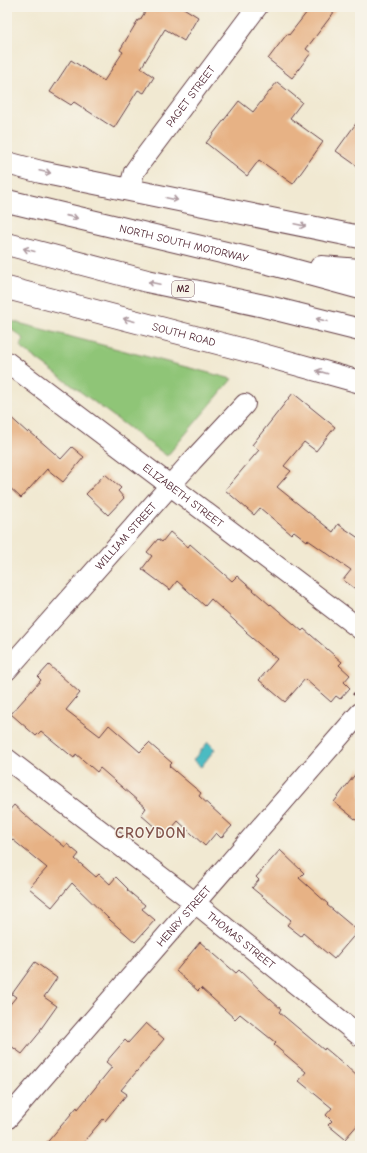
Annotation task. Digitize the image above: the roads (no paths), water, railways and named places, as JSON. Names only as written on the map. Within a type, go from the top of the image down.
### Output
[{"type":"main road","points":[[7,163],[41,172],[360,237]]},
{"type":"main road","name":"NORTH SOUTH MOTORWAY","points":[[7,201],[268,264],[360,288]]},
{"type":"main road","name":"M2","points":[[7,244],[147,281],[264,306],[360,330]]},
{"type":"main road","points":[[268,264],[360,270]]},
{"type":"main road","name":"SOUTH ROAD","points":[[7,288],[256,353],[360,382]]},
{"type":"street","name":"PAGET STREET","points":[[129,190],[134,172],[257,7]]},
{"type":"street","name":"ELIZABETH STREET","points":[[7,362],[360,629]]},
{"type":"street","name":"WILLIAM STREET","points":[[7,670],[245,404]]},
{"type":"street","name":"HENRY STREET","points":[[7,1119],[194,902],[360,713]]},
{"type":"street","name":"THOMAS STREET","points":[[7,759],[194,902],[360,1036]]},
{"type":"water","points":[[208,742],[215,749],[201,767],[193,760]]},
{"type":"district","name":"CROYDON","points":[[151,833]]}]
